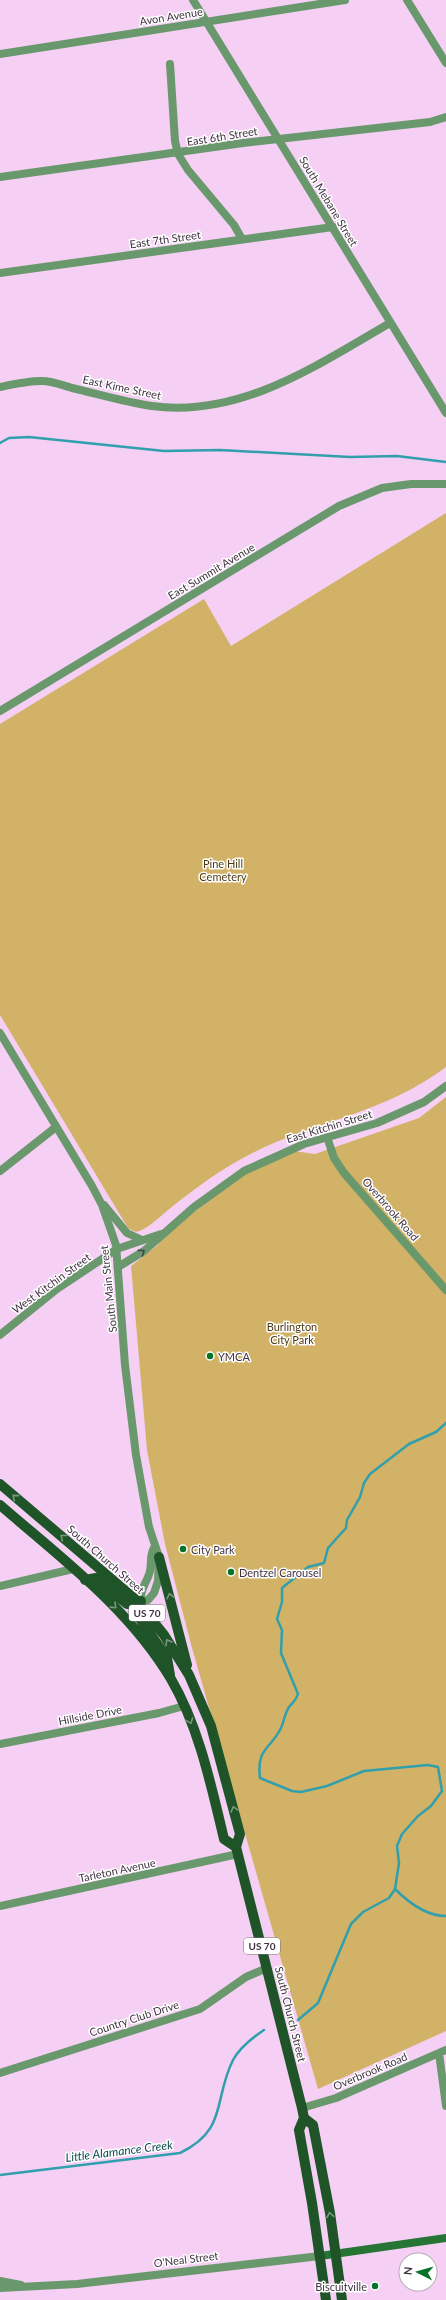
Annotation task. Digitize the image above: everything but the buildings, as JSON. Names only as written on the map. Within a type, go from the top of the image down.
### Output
[{"type":"main road","name":"South Church Street","points":[[0,1484],[139,1603],[164,1635],[189,1675],[206,1715],[220,1757],[240,1834],[237,1850],[303,2113],[313,2125],[336,2254],[342,2300]]},
{"type":"main road","name":"US 70","points":[[0,1505],[116,1607],[145,1640],[171,1679],[184,1706],[213,1792],[224,1839],[237,1850]]},
{"type":"main road","points":[[159,1557],[189,1675]]},
{"type":"main road","points":[[85,1580],[96,1578],[127,1604],[139,1603],[138,1616],[167,1658],[171,1679]]},
{"type":"main road","name":"South Church Street","points":[[303,2113],[299,2130],[326,2300]]},
{"type":"main road","name":"O'Neal Street","points":[[320,2256],[446,2238]]},
{"type":"street","name":"South Mebane Street","points":[[193,0],[446,413]]},
{"type":"street","name":"Avon Avenue","points":[[0,54],[345,0]]},
{"type":"street","points":[[407,0],[446,63]]},
{"type":"street","points":[[170,64],[175,141],[178,154],[188,170],[234,226],[242,239]]},
{"type":"street","name":"East 6th Street","points":[[0,177],[178,154],[278,139],[430,122],[446,117]]},
{"type":"street","name":"East 7th Street","points":[[0,272],[333,227]]},
{"type":"street","name":"East Kime Street","points":[[0,387],[43,381],[152,406],[177,408],[207,406],[237,400],[273,388],[311,369],[390,323]]},
{"type":"street","name":"East Summit Avenue","points":[[0,711],[339,506],[382,488],[411,484],[446,484]]},
{"type":"street","name":"South Main Street","points":[[0,1033],[98,1197],[116,1249],[125,1365],[136,1455],[149,1527],[159,1557],[160,1569],[154,1593],[148,1600],[139,1603]]},
{"type":"street","name":"East Kitchin Street","points":[[118,1267],[144,1251],[194,1207],[244,1171],[287,1150],[377,1123],[401,1113],[424,1102],[446,1086]]},
{"type":"street","points":[[0,1171],[56,1127]]},
{"type":"street","name":"Overbrook Road","points":[[327,1137],[334,1158],[344,1173],[446,1290]]},
{"type":"street","points":[[98,1197],[127,1233],[142,1240]]},
{"type":"street","name":"East Kitchin Street","points":[[116,1249],[164,1233]]},
{"type":"street","name":"West Kitchin Street","points":[[0,1335],[57,1289],[116,1249]]},
{"type":"street","points":[[139,1603],[140,1594],[150,1570],[151,1552],[155,1546]]},
{"type":"street","points":[[0,1586],[74,1569]]},
{"type":"street","name":"Hillside Drive","points":[[0,1744],[160,1713],[184,1706]]},
{"type":"street","name":"Tarleton Avenue","points":[[0,1906],[237,1850]]},
{"type":"street","name":"Country Club Drive","points":[[0,2073],[200,2009],[246,1977],[267,1968]]},
{"type":"street","points":[[442,2052],[446,2106]]},
{"type":"street","name":"Overbrook Road","points":[[303,2113],[442,2052]]},
{"type":"street","name":"O'Neal Street","points":[[0,2288],[40,2288],[320,2256]]},
{"type":"street","name":"O'Neal Street","points":[[0,2281],[40,2288]]},
{"type":"green space","name":"Pine Hill Cemetery","points":[[446,513],[446,1067],[421,1084],[368,1109],[260,1149],[218,1173],[195,1189],[150,1225],[136,1232],[128,1228],[0,1015],[0,724],[204,599],[231,646]]},
{"type":"green space","name":"Burlington City Park","points":[[446,1097],[446,2031],[318,2089],[192,1648],[165,1544],[147,1450],[131,1266],[158,1245],[163,1236],[246,1172],[287,1150],[315,1154],[419,1118]]},
{"type":"waterway","points":[[0,443],[9,438],[29,437],[164,451],[220,450],[350,457],[397,456],[446,462]]},
{"type":"waterway","name":"Little Alamance Creek","points":[[298,2020],[318,2003],[351,1924],[363,1912],[389,1898],[395,1889],[399,1863],[397,1846],[402,1834],[418,1816],[431,1806],[442,1791],[438,1767],[428,1765],[364,1771],[327,1786],[301,1792],[292,1791],[260,1778],[259,1768],[262,1755],[277,1735],[289,1707],[298,1694],[281,1653],[282,1630],[277,1619],[282,1602],[282,1588],[308,1567],[324,1563],[328,1548],[346,1528],[347,1520],[360,1497],[364,1483],[370,1474],[409,1444],[436,1432],[446,1423]]},
{"type":"waterway","points":[[395,1889],[406,1899],[425,1911],[432,1914],[446,1916]]},
{"type":"waterway","name":"Little Alamance Creek","points":[[0,2175],[180,2153],[195,2144],[206,2134],[213,2124],[227,2075],[233,2060],[247,2043],[264,2030]]},
{"type":"place","name":"YMCA","points":[[210,1356]]},
{"type":"place","name":"City Park","points":[[183,1549]]},
{"type":"place","name":"Dentzel Carousel","points":[[231,1572]]},
{"type":"place","name":"Biscuitville","points":[[375,2286]]}]
